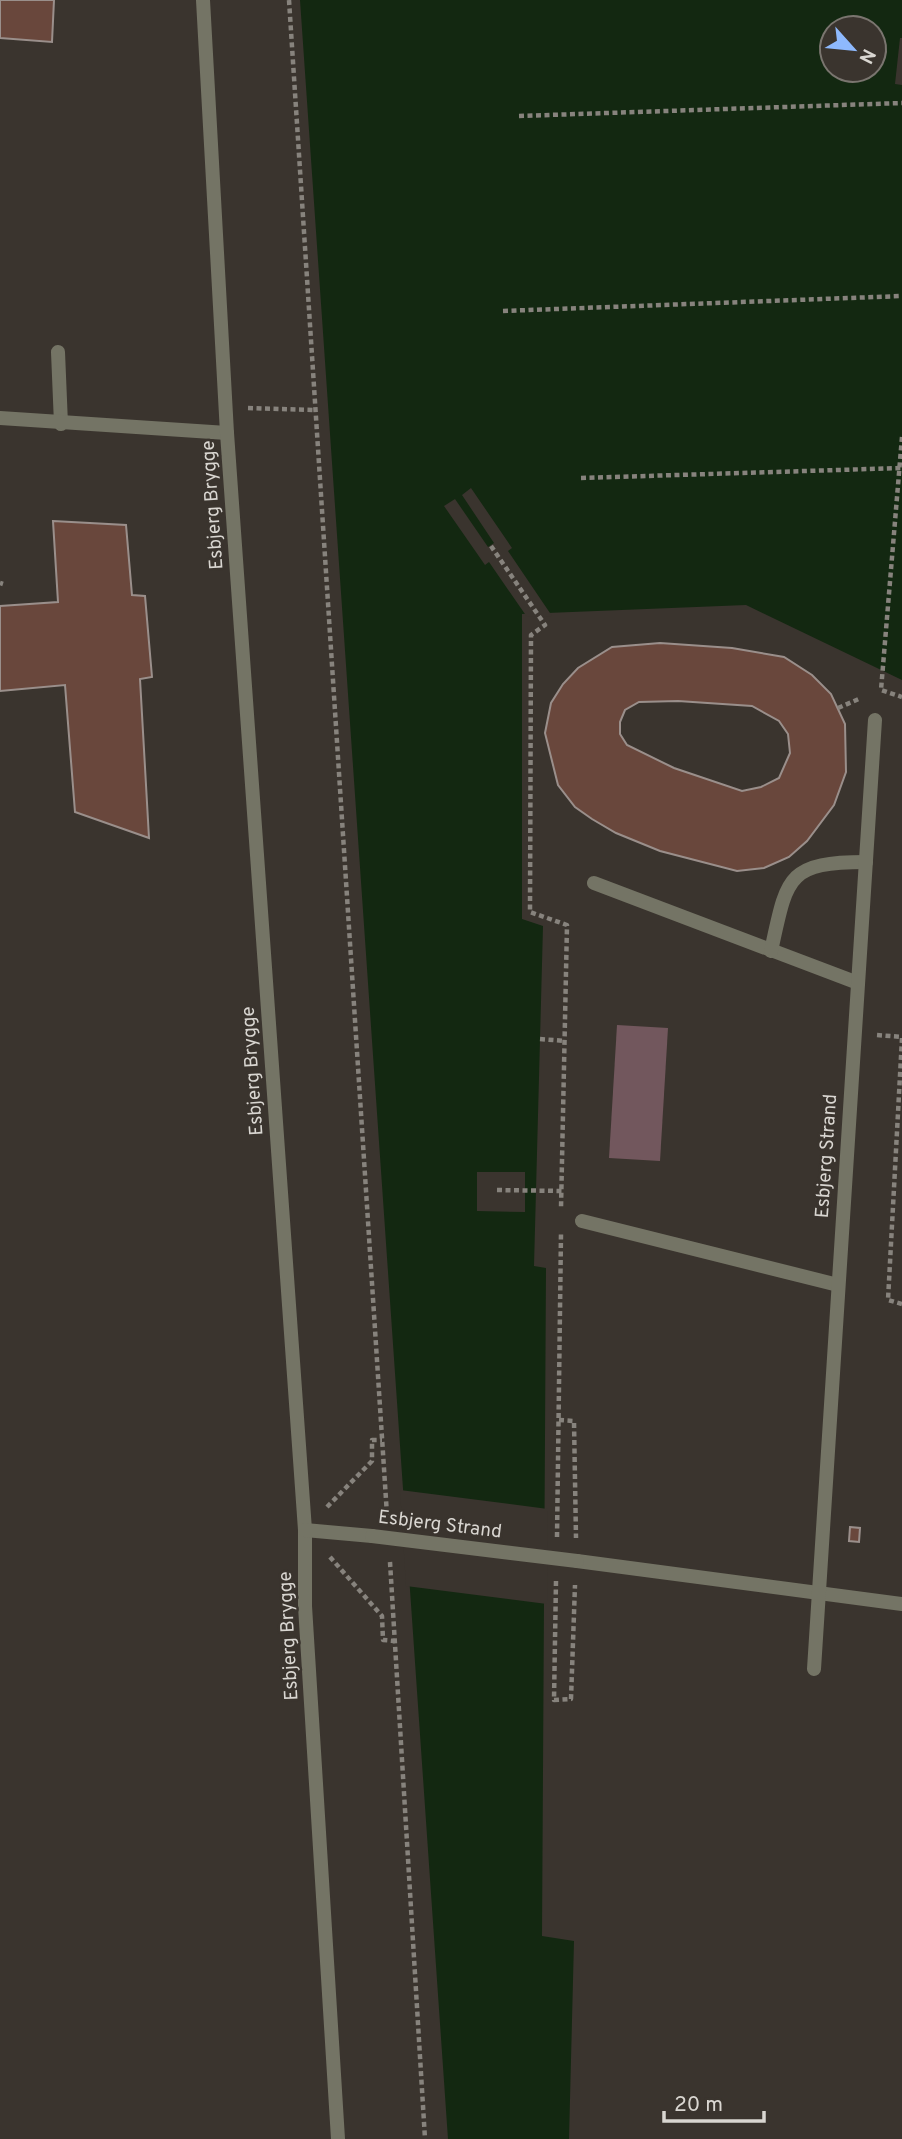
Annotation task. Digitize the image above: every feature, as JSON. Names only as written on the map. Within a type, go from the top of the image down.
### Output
[{"type":"street","name":"Esbjerg Brygge","points":[[203,0],[227,433],[305,1530],[305,1606],[338,2139]]},
{"type":"street","points":[[58,352],[61,424]]},
{"type":"street","points":[[0,418],[227,433]]},
{"type":"street","name":"Esbjerg Strand","points":[[814,1669],[875,720]]},
{"type":"street","points":[[771,951],[783,896],[799,873],[827,862],[866,862]]},
{"type":"street","points":[[594,883],[858,983]]},
{"type":"street","points":[[582,1221],[838,1285]]},
{"type":"street","name":"Esbjerg Strand","points":[[305,1530],[372,1536],[902,1604]]},
{"type":"path","points":[[289,0],[387,1520]]},
{"type":"path","points":[[519,116],[902,103]]},
{"type":"path","points":[[503,311],[902,296]]},
{"type":"path","points":[[226,407],[315,410]]},
{"type":"path","points":[[902,437],[881,690],[902,697]]},
{"type":"path","points":[[581,478],[901,467]]},
{"type":"path","points":[[491,546],[545,625],[531,635],[530,912],[567,925],[561,1218]]},
{"type":"path","points":[[902,1038],[888,1300],[902,1304]]},
{"type":"path","points":[[540,1039],[565,1041]]},
{"type":"path","points":[[497,1190],[562,1191]]},
{"type":"path","points":[[557,1546],[561,1232]]},
{"type":"path","points":[[382,1440],[372,1440],[372,1461],[305,1530],[382,1616],[383,1640],[395,1641]]},
{"type":"path","points":[[390,1560],[425,2139]]},
{"type":"path","points":[[554,1700],[556,1574]]},
{"type":"shaded area","points":[[300,0],[902,0],[902,680],[746,605],[522,614],[522,919],[543,926],[534,1266],[546,1268],[542,1936],[574,1941],[569,2139],[448,2139]]},
{"type":"shaded area","points":[[617,1025],[668,1028],[660,1161],[609,1158]]},
{"type":"pier","points":[[902,38],[902,85],[895,84]]},
{"type":"pier","points":[[471,488],[512,548],[508,551],[552,616],[527,617],[489,562],[485,565],[444,506],[455,499],[488,547],[494,543],[462,495]]},
{"type":"pier","points":[[477,1172],[525,1172],[525,1212],[477,1211]]},
{"type":"pier","points":[[400,1490],[548,1509],[547,1604],[406,1586]]},
{"type":"building","points":[[0,0],[54,0],[52,42],[0,38]]},
{"type":"building","points":[[53,521],[126,525],[132,595],[145,596],[152,677],[140,679],[149,838],[75,812],[65,685],[0,691],[0,606],[58,602]]},
{"type":"building","points":[[660,643],[732,648],[784,657],[812,675],[831,694],[845,724],[846,772],[834,805],[807,841],[789,857],[764,868],[737,871],[660,851],[616,833],[575,807],[558,785],[545,733],[551,703],[563,684],[578,668],[612,647]],"holes":[[[678,701],[752,706],[779,721],[788,734],[790,753],[779,778],[761,787],[742,791],[674,768],[627,745],[620,734],[620,722],[625,710],[639,702]]]},
{"type":"building","points":[[850,1527],[860,1528],[859,1542],[849,1541]]}]
